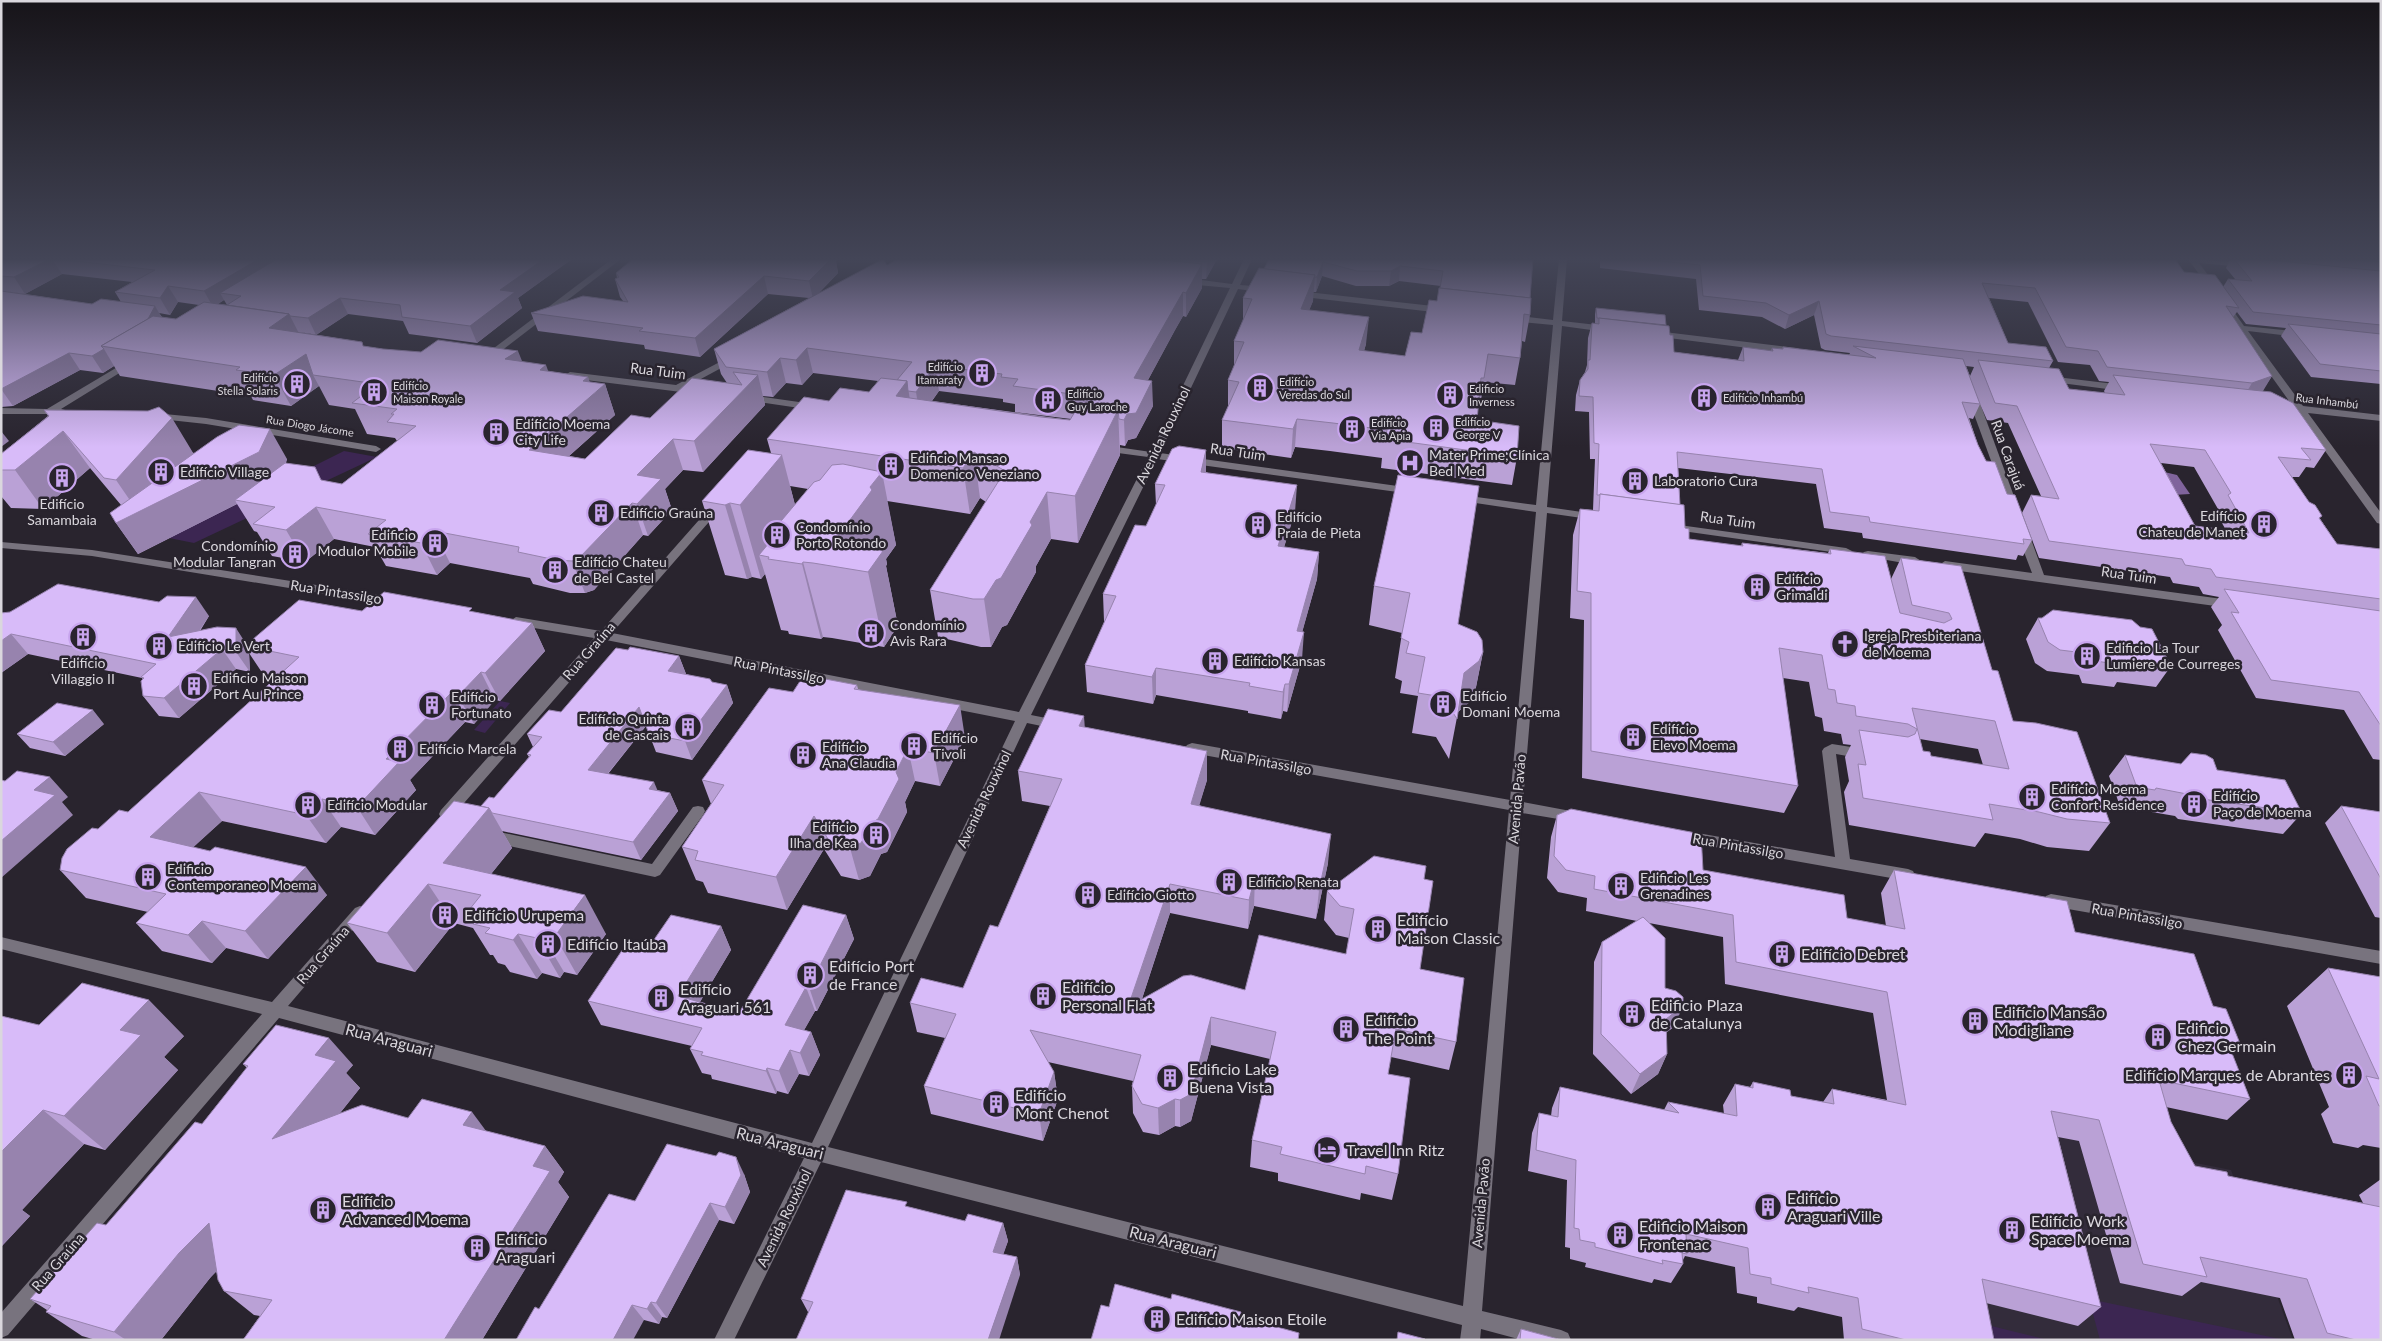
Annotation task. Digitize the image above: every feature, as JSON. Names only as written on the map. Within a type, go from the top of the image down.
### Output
[{"type":"street","points":[[499,366],[479,363],[534,322]]},
{"type":"street","name":"Avenida Rouxinol","points":[[724,1340],[1023,718],[1154,455],[1217,322]]},
{"type":"street","points":[[1545,322],[1616,330]]},
{"type":"street","points":[[2237,322],[2381,521]]},
{"type":"street","name":"Avenida Pavão","points":[[1470,1340],[1543,510],[1557,323]]},
{"type":"street","points":[[2242,328],[2312,336]]},
{"type":"street","points":[[1646,333],[1804,351]]},
{"type":"street","points":[[48,412],[144,354]]},
{"type":"street","points":[[676,389],[740,355]]},
{"type":"street","name":"Rua Tuim","points":[[558,373],[713,394]]},
{"type":"street","points":[[2039,378],[2136,390]]},
{"type":"street","name":"Rua Carajuá","points":[[1967,383],[2039,578]]},
{"type":"street","points":[[741,397],[826,409]]},
{"type":"street","name":"Rua Inhambú","points":[[2271,405],[2381,418]]},
{"type":"street","points":[[793,421],[806,406]]},
{"type":"street","points":[[1,411],[75,412],[62,424]]},
{"type":"street","name":"Rua Diogo Jácome","points":[[144,414],[206,421],[376,449]]},
{"type":"street","name":"Rua Tuim","points":[[1095,447],[1421,492]]},
{"type":"street","name":"Rua Graúna","points":[[452,828],[436,825],[728,495]]},
{"type":"street","points":[[1450,496],[1606,518]]},
{"type":"street","name":"Rua Tuim","points":[[1665,526],[1874,560],[1927,563],[2244,606]]},
{"type":"street","name":"Rua Pintassilgo","points":[[1,545],[92,553],[407,604]]},
{"type":"street","name":"Rua Pintassilgo","points":[[505,620],[603,635],[1066,726]]},
{"type":"street","name":"Rua Pintassilgo","points":[[1183,747],[1594,820]]},
{"type":"street","points":[[1843,864],[1829,751],[1832,749],[1876,756]]},
{"type":"street","points":[[476,833],[655,871],[698,811]]},
{"type":"street","name":"Rua Pintassilgo","points":[[1670,834],[1922,878]]},
{"type":"street","name":"Rua Pintassilgo","points":[[2039,898],[2381,958]]},
{"type":"street","name":"Rua Graúna","points":[[1,1328],[372,899]]},
{"type":"street","name":"Rua Araguari","points":[[1,943],[275,1010],[816,1152],[1561,1340]]},
{"type":"shaded area","points":[[344,451],[377,457],[194,543],[169,538]]},
{"type":"shaded area","points":[[2160,471],[2177,475],[2190,494],[2173,495]]},
{"type":"shaded area","points":[[500,701],[510,703],[485,733],[474,730]]},
{"type":"shaded area","points":[[1929,1110],[2231,1170],[2293,1340],[1970,1340]]},
{"type":"shaded area","points":[[2089,1299],[2285,1340],[2100,1340]]},
{"type":"shaded area","points":[[1967,1320],[2048,1340],[1970,1340]]},
{"type":"building","points":[[1,322],[144,322],[101,346],[104,349],[92,356],[69,353],[1,389]]},
{"type":"building","points":[[143,322],[278,322],[269,328],[362,342],[363,346],[383,349],[421,352],[438,340],[518,351],[505,359],[546,365],[540,370],[588,377],[583,381],[605,384],[529,450],[585,459],[631,415],[650,418],[692,378],[742,385],[733,372],[758,375],[694,441],[673,439],[637,475],[661,479],[637,504],[632,503],[580,557],[572,561],[556,560],[518,552],[519,547],[434,531],[421,543],[368,534],[386,520],[316,507],[286,530],[253,524],[275,507],[235,500],[285,463],[315,467],[321,480],[342,484],[416,426],[387,422],[394,414],[391,414],[397,409],[352,403],[377,384],[313,375],[306,354],[274,375],[236,370],[240,367],[101,346]]},
{"type":"building","points":[[437,322],[476,322],[470,326]]},
{"type":"building","points":[[595,322],[713,322],[695,338],[639,331],[643,328]]},
{"type":"building","points":[[765,322],[1166,322],[1134,378],[1152,381],[1136,413],[1127,414],[1124,420],[1119,419],[1118,410],[1090,406],[1093,402],[1083,401],[1086,396],[1013,386],[1018,379],[1001,377],[1002,374],[935,366],[916,392],[908,391],[907,381],[897,380],[912,362],[807,348],[796,360],[780,358],[767,372],[726,367],[714,349]]},
{"type":"building","points":[[1242,322],[1368,322],[1359,350],[1405,356],[1411,332],[1422,333],[1424,322],[1523,322],[1520,358],[1488,354],[1484,378],[1481,378],[1477,420],[1519,426],[1517,457],[1385,439],[1387,430],[1333,423],[1297,419],[1293,429],[1222,420],[1239,382],[1228,380],[1244,342],[1234,341]]},
{"type":"building","points":[[1599,322],[1630,322],[1669,326],[1670,335],[1673,335],[1674,352],[1744,361],[1743,347],[1773,351],[1772,348],[1783,349],[1783,347],[1876,358],[1853,346],[1963,359],[1980,404],[1962,402],[1978,445],[1986,461],[1995,462],[2007,494],[2015,495],[2032,540],[2023,539],[2024,544],[1870,522],[1869,517],[1830,512],[1822,469],[1677,452],[1680,505],[1597,495],[1599,444],[1594,443],[1593,397],[1579,396],[1580,380],[1588,369],[1588,360],[1590,360],[1592,323],[1599,324]]},
{"type":"building","points":[[1632,322],[1666,322],[1666,325]]},
{"type":"building","points":[[1823,322],[1999,322],[2008,343],[2046,347],[2053,361],[1831,336],[1826,334]]},
{"type":"building","points":[[2053,322],[2236,322],[2272,376],[2252,383],[2107,367],[2098,351],[2066,347]]},
{"type":"building","points":[[2347,322],[2381,322],[2381,325]]},
{"type":"building","points":[[2288,324],[2381,334],[2381,371],[2320,364]]},
{"type":"building","points":[[1978,360],[2059,369],[2069,389],[2125,395],[2113,375],[2271,392],[2293,403],[2326,450],[2301,448],[2311,460],[2278,457],[2309,502],[2315,505],[2322,516],[2319,518],[2337,544],[2381,549],[2381,599],[2216,577],[2211,569],[2185,565],[2182,559],[2049,541],[2031,495],[2059,499],[2017,406],[1995,403]],"holes":[[[2150,444],[2205,450],[2231,493],[2228,495],[2249,533],[2195,526]]]},
{"type":"building","points":[[881,378],[907,381],[896,396],[1041,417],[1070,420],[1079,405],[1118,410],[1075,496],[1047,492],[1030,522],[1032,525],[1001,578],[996,580],[984,599],[973,599],[930,590],[1005,471],[974,452],[963,468],[767,439],[804,397],[829,401],[840,388],[869,392]]},
{"type":"building","points":[[159,407],[172,418],[116,480],[104,478],[63,431],[15,470],[1,470],[1,454],[49,416],[44,410],[148,411]]},
{"type":"building","points":[[239,425],[270,429],[259,452],[116,523],[110,513],[217,437]]},
{"type":"building","points":[[1179,446],[1206,450],[1201,472],[1297,485],[1278,546],[1319,552],[1297,631],[1304,632],[1289,684],[1285,684],[1283,692],[1249,686],[1250,683],[1156,668],[1152,677],[1085,665],[1116,596],[1103,594],[1135,525],[1146,526],[1165,485],[1155,484],[1172,449]]},
{"type":"building","points":[[748,450],[782,455],[740,505],[730,503],[725,505],[702,501]]},
{"type":"building","points":[[843,464],[882,472],[870,487],[872,490],[833,543],[883,551],[868,572],[813,563],[803,562],[802,564],[768,559],[769,557],[759,555],[774,537],[771,533],[814,482],[820,480],[832,465]]},
{"type":"building","points":[[1398,475],[1479,486],[1458,624],[1477,632],[1482,640],[1483,652],[1479,661],[1464,673],[1457,719],[1443,697],[1418,693],[1425,657],[1406,653],[1409,642],[1401,638],[1410,593],[1374,586]]},
{"type":"building","points":[[1600,494],[1684,505],[1685,528],[1689,529],[1689,539],[1743,546],[1742,543],[1831,554],[1830,549],[1885,556],[1900,613],[1944,623],[1952,619],[1949,613],[1912,605],[1901,558],[1961,566],[1992,670],[1998,671],[2013,721],[2036,723],[2077,732],[2110,823],[2067,819],[2039,812],[1989,804],[1993,820],[1863,798],[1858,764],[1866,765],[1859,730],[1908,737],[1915,734],[1917,729],[1908,724],[1856,716],[1855,706],[1837,703],[1835,690],[1828,689],[1822,655],[1779,648],[1798,786],[1591,751],[1591,593],[1577,591],[1580,509],[1599,511]],"holes":[[[1912,708],[1995,721],[2009,769],[1931,756],[1930,752],[1923,751]]]},
{"type":"building","points":[[58,584],[159,602],[167,596],[196,597],[168,637],[217,627],[236,628],[236,652],[222,649],[164,698],[143,696],[141,681],[144,678],[141,677],[156,664],[11,634],[1,641],[1,613],[10,612]]},
{"type":"building","points":[[2224,589],[2381,611],[2381,726],[2359,692],[2271,680],[2231,612],[2239,613]]},
{"type":"building","points":[[384,592],[472,608],[469,611],[532,623],[485,673],[481,672],[458,696],[450,694],[386,759],[399,762],[357,807],[322,799],[306,815],[199,792],[150,837],[210,851],[215,847],[306,867],[245,931],[202,921],[188,935],[136,923],[166,894],[60,870],[62,858],[67,849],[92,828],[98,829],[119,810],[128,812],[299,657],[245,646],[299,600],[362,611]]},
{"type":"building","points":[[2053,610],[2132,620],[2140,627],[2152,629],[2171,666],[2125,660],[2128,666],[2096,661],[2093,654],[2060,650],[2048,642],[2038,618],[2042,618]]},
{"type":"building","points":[[630,647],[679,656],[668,671],[710,679],[712,682],[727,685],[685,741],[649,734],[639,707],[588,770],[654,782],[649,789],[670,793],[633,842],[492,813],[489,808],[481,806],[489,797],[494,798],[531,755],[527,754],[542,737],[527,734],[549,710],[561,712],[616,648],[628,650]]},
{"type":"building","points":[[804,675],[857,685],[854,689],[960,705],[934,753],[908,748],[896,772],[899,779],[878,819],[873,822],[861,843],[850,848],[831,844],[814,816],[776,877],[695,860],[698,851],[682,847],[724,785],[702,780],[769,688],[793,692]]},
{"type":"building","points":[[57,703],[93,710],[53,742],[17,734]]},
{"type":"building","points":[[1048,709],[1084,716],[1079,726],[1207,751],[1191,804],[1331,834],[1319,890],[1255,877],[1249,900],[1170,884],[1128,1007],[1183,976],[1191,975],[1245,990],[1259,935],[1346,954],[1354,909],[1340,906],[1327,891],[1374,856],[1426,866],[1424,879],[1433,881],[1420,969],[1464,978],[1456,1042],[1396,1029],[1388,1074],[1410,1078],[1398,1174],[1366,1166],[1365,1174],[1280,1154],[1282,1147],[1252,1140],[1276,1032],[1211,1017],[1191,1094],[1180,1100],[1175,1099],[1158,1108],[1142,1104],[1132,1086],[1141,1055],[1030,1030],[1054,1072],[1039,1114],[924,1086],[956,1014],[910,1003],[921,978],[963,988],[990,925],[998,927],[1062,779],[1018,771]]},
{"type":"building","points":[[2191,753],[2206,755],[2213,759],[2217,770],[2285,780],[2302,813],[2195,798],[2192,795],[2156,788],[2155,790],[2142,788],[2136,785],[2125,755],[2181,764]]},
{"type":"building","points":[[17,771],[50,777],[34,790],[55,795],[1,841],[1,780],[5,781]]},
{"type":"building","points":[[454,801],[489,808],[443,863],[585,895],[555,936],[541,933],[537,938],[518,934],[513,940],[485,933],[490,928],[473,924],[477,918],[465,915],[481,895],[428,884],[387,933],[347,923]]},
{"type":"building","points":[[2341,806],[2381,812],[2381,879]]},
{"type":"building","points":[[1571,809],[1701,834],[1703,870],[1844,895],[1847,918],[1905,929],[1894,870],[2067,901],[2075,932],[2194,954],[2213,1006],[2226,1009],[2241,1046],[2228,1043],[2250,1099],[2159,1080],[2171,1122],[2195,1166],[2227,1172],[2228,1176],[2381,1207],[2381,1340],[2356,1340],[2327,1333],[2307,1279],[2200,1257],[2207,1277],[2143,1264],[2099,1120],[2051,1111],[2101,1307],[1982,1279],[1994,1340],[1906,1340],[1862,1329],[1858,1298],[1808,1287],[1809,1293],[1771,1284],[1771,1278],[1750,1274],[1748,1248],[1686,1234],[1687,1254],[1682,1253],[1683,1264],[1662,1260],[1663,1264],[1595,1247],[1595,1243],[1580,1240],[1579,1229],[1574,1228],[1576,1160],[1536,1150],[1539,1113],[1558,1117],[1560,1087],[1679,1113],[1668,1102],[1737,1116],[1735,1084],[1753,1088],[1753,1082],[1790,1090],[1791,1096],[1834,1104],[1832,1089],[1906,1105],[1887,992],[1736,962],[1733,915],[1594,889],[1595,876],[1566,870],[1554,856],[1557,815]]},
{"type":"building","points":[[803,905],[846,915],[809,987],[806,987],[785,1025],[811,1032],[800,1053],[790,1050],[779,1071],[767,1068],[766,1071],[701,1055],[703,1052],[690,1049],[702,1028],[588,1001],[627,943],[649,947],[671,915],[721,926],[678,996],[739,1013]]},
{"type":"building","name":"Edificio Plaza de Catalunya","points":[[1643,917],[1665,938],[1665,988],[1676,991],[1683,997],[1683,1006],[1666,1019],[1667,1054],[1640,1074],[1601,1034],[1602,942]]},
{"type":"building","points":[[2328,968],[2381,977],[2381,1106],[2379,1106],[2366,1076],[2379,1079]]},
{"type":"building","points":[[82,983],[149,1000],[120,1030],[141,1035],[64,1116],[43,1110],[1,1152],[1,1016],[39,1025]]},
{"type":"building","points":[[276,1025],[329,1038],[315,1055],[336,1061],[272,1139],[362,1105],[408,1118],[422,1099],[472,1112],[463,1125],[545,1146],[533,1166],[550,1171],[444,1340],[243,1340],[272,1300],[224,1291],[218,1280],[209,1223],[179,1253],[114,1332],[46,1312],[51,1306],[30,1299],[97,1223],[106,1225],[195,1122],[202,1124],[248,1066],[243,1064]]},
{"type":"building","points":[[667,1144],[716,1156],[719,1152],[736,1157],[741,1175],[725,1207],[710,1203],[656,1303],[651,1302],[647,1309],[632,1305],[613,1340],[516,1340],[535,1307],[539,1309],[609,1194],[635,1201]]},
{"type":"building","points":[[846,1190],[907,1202],[905,1206],[965,1221],[968,1214],[1003,1223],[993,1252],[1017,1257],[988,1340],[796,1340],[813,1302],[801,1299]]},
{"type":"building","points":[[1115,1284],[1171,1299],[1172,1294],[1241,1312],[1241,1317],[1299,1333],[1298,1340],[1091,1340],[1101,1305],[1109,1307]]},
{"type":"building","points":[[1521,1329],[1562,1340],[1520,1340]]},
{"type":"building","points":[[1398,1332],[1425,1339],[1425,1340],[1397,1340]]},
{"type":"place","name":"Edifício Itamaraty","points":[[982,373]]},
{"type":"place","name":"Edifício Stella Solaris","points":[[297,384]]},
{"type":"place","name":"Edifício Veredas do Sul","points":[[1260,388]]},
{"type":"place","name":"Edifício Maison Royale","points":[[374,392]]},
{"type":"place","name":"Edificio Inverness","points":[[1450,395]]},
{"type":"place","name":"Edifício Inhambú","points":[[1704,398]]},
{"type":"place","name":"Edifício Guy Laroche","points":[[1048,400]]},
{"type":"place","name":"Edifício George V","points":[[1436,428]]},
{"type":"place","name":"Edifício Via Apia","points":[[1352,429]]},
{"type":"place","name":"Edifício Moema City Life","points":[[496,432]]},
{"type":"place","name":"Mater Prime;Clínica Bed Med","points":[[1410,463]]},
{"type":"place","name":"Edificio Mansao Domenico Veneziano","points":[[891,466]]},
{"type":"place","name":"Edifício Village","points":[[161,472]]},
{"type":"place","name":"Edifício Samambaia","points":[[62,478]]},
{"type":"place","name":"Laboratorio Cura","points":[[1635,481]]},
{"type":"place","name":"Edifício Graúna","points":[[601,513]]},
{"type":"place","name":"Edifício Chateu de Manet","points":[[2264,524]]},
{"type":"place","name":"Edifício Praia de Pieta","points":[[1258,525]]},
{"type":"place","name":"Condomínio Porto Rotondo","points":[[777,535]]},
{"type":"place","name":"Edificio Modulor Mobile","points":[[435,543]]},
{"type":"place","name":"Condomínio Modular Tangran","points":[[295,554]]},
{"type":"place","name":"Edifício Chateu de Bel Castel","points":[[555,570]]},
{"type":"place","name":"Edifício Grimaldi","points":[[1757,587]]},
{"type":"place","name":"Condomínio Avis Rara","points":[[871,633]]},
{"type":"place","name":"Edifício Villaggio II","points":[[83,637]]},
{"type":"place","name":"Igreja Presbiteriana de Moema","points":[[1845,644]]},
{"type":"place","name":"Edifício Le Vert","points":[[159,646]]},
{"type":"place","name":"Edificio La Tour Lumiere de Courreges","points":[[2087,656]]},
{"type":"place","name":"Edifício Kansas","points":[[1215,661]]},
{"type":"place","name":"Edificio Maison Port Au Prince","points":[[194,686]]},
{"type":"place","name":"Edifício Domani Moema","points":[[1443,704]]},
{"type":"place","name":"Edifício Fortunato","points":[[432,705]]},
{"type":"place","name":"Edifício Quinta de Cascais","points":[[688,727]]},
{"type":"place","name":"Edifício Elevo Moema","points":[[1633,737]]},
{"type":"place","name":"Edifício Tivoli","points":[[914,746]]},
{"type":"place","name":"Edifício Marcela","points":[[400,749]]},
{"type":"place","name":"Edifício Ana Claudia","points":[[803,755]]},
{"type":"place","name":"Edifício Moema Confort Residence","points":[[2032,797]]},
{"type":"place","name":"Edifício Paço de Moema","points":[[2194,804]]},
{"type":"place","name":"Edifício Modular","points":[[308,805]]},
{"type":"place","name":"Edifício Ilha de Kea","points":[[876,835]]},
{"type":"place","name":"Edificio Contemporaneo Moema","points":[[148,877]]},
{"type":"place","name":"Edifício Renata","points":[[1229,882]]},
{"type":"place","name":"Edificio Les Grenadines","points":[[1621,886]]},
{"type":"place","name":"Edifício Giotto","points":[[1088,895]]},
{"type":"place","name":"Edifício Urupema","points":[[445,915]]},
{"type":"place","name":"Edifício Maison Classic","points":[[1378,929]]},
{"type":"place","name":"Edifício Itaúba","points":[[548,944]]},
{"type":"place","name":"Edifício Debret","points":[[1782,954]]},
{"type":"place","name":"Edifício Port de France","points":[[810,975]]},
{"type":"place","name":"Edifício Personal Flat","points":[[1043,996]]},
{"type":"place","name":"Edifício Araguari 561","points":[[661,998]]},
{"type":"place","name":"Edificio Plaza de Catalunya","points":[[1632,1014]]},
{"type":"place","name":"Edifício Mansão Modigliane","points":[[1975,1021]]},
{"type":"place","name":"Edifício The Point","points":[[1346,1029]]},
{"type":"place","name":"Edificio Chez Germain","points":[[2158,1037]]},
{"type":"place","name":"Edifício Marques de Abrantes","points":[[2349,1075]]},
{"type":"place","name":"Edificio Lake Buena Vista","points":[[1170,1078]]},
{"type":"place","name":"Edifício Mont Chenot","points":[[996,1104]]},
{"type":"place","name":"Travel Inn Ritz","points":[[1327,1150]]},
{"type":"place","name":"Edifício Araguari Ville","points":[[1768,1207]]},
{"type":"place","name":"Edifício Advanced Moema","points":[[323,1210]]},
{"type":"place","name":"Edifício Work Space Moema","points":[[2012,1230]]},
{"type":"place","name":"Edificio Maison Frontenac","points":[[1620,1235]]},
{"type":"place","name":"Edifício Araguari","points":[[477,1248]]},
{"type":"place","name":"Edifício Maison Etoile","points":[[1157,1319]]}]
